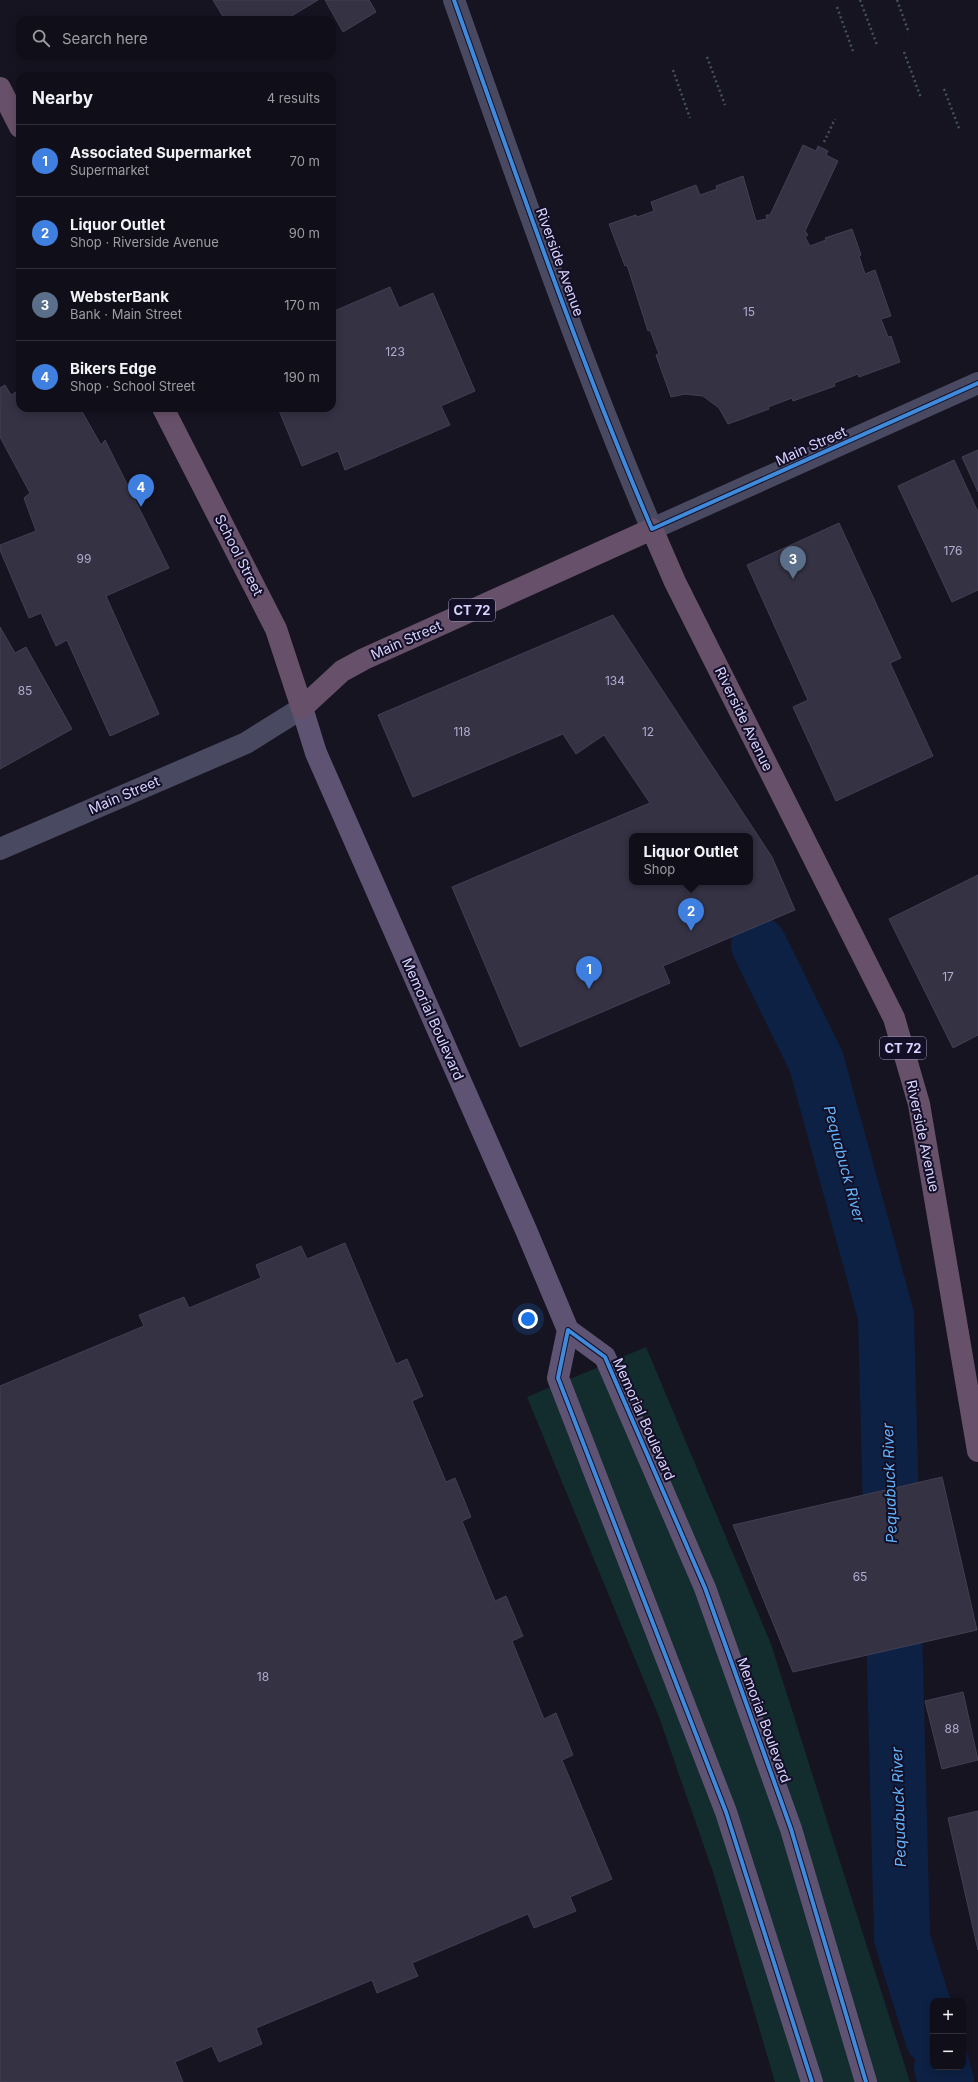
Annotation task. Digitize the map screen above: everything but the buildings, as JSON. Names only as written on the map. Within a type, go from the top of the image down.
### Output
[{"type":"highway","points":[[0,88],[16,119]]},
{"type":"highway","name":"School Street","points":[[165,412],[276,628],[302,708]]},
{"type":"highway","name":"Main Street","points":[[302,708],[342,671],[364,659],[652,529]]},
{"type":"highway","name":"Riverside Avenue","points":[[652,529],[675,582],[894,1018],[919,1104],[978,1451]]},
{"type":"main road","name":"Memorial Boulevard","points":[[302,708],[316,753],[526,1230],[568,1330],[605,1357],[705,1588],[791,1829],[866,2082]]},
{"type":"main road","points":[[568,1330],[558,1378],[726,1812],[812,2082]]},
{"type":"street","name":"Riverside Avenue","points":[[454,0],[618,450],[652,529]]},
{"type":"street","name":"Main Street","points":[[652,529],[978,383]]},
{"type":"street","name":"Main Street","points":[[0,849],[246,743],[302,708]]},
{"type":"path","points":[[860,0],[877,45]]},
{"type":"path","points":[[897,0],[909,33]]},
{"type":"path","points":[[837,7],[854,54]]},
{"type":"path","points":[[904,52],[921,98]]},
{"type":"path","points":[[707,57],[724,105]]},
{"type":"path","points":[[673,70],[690,118]]},
{"type":"path","points":[[944,89],[960,131]]},
{"type":"path","points":[[824,142],[835,119]]},
{"type":"green space","points":[[646,1347],[771,1644],[910,2082],[775,2082],[714,1875],[659,1717],[527,1397]]},
{"type":"waterway","name":"Pequabuck River","points":[[759,945],[816,1061],[886,1316],[902,1938],[932,2034]]},
{"type":"waterway","name":"Pequabuck River","points":[[943,2070],[946,2082]]},
{"type":"cycle path","points":[[454,0],[573,332],[652,529],[978,383]]},
{"type":"cycle path","points":[[812,2082],[726,1812],[558,1378],[568,1330],[605,1357],[705,1588],[791,1829],[866,2082]]},
{"type":"place","name":"Bikers Edge","points":[[141,507]]},
{"type":"place","name":"WebsterBank","points":[[793,579]]},
{"type":"place","name":"Liquor Outlet","points":[[691,931]]},
{"type":"place","name":"Associated Supermarket","points":[[589,989]]}]
